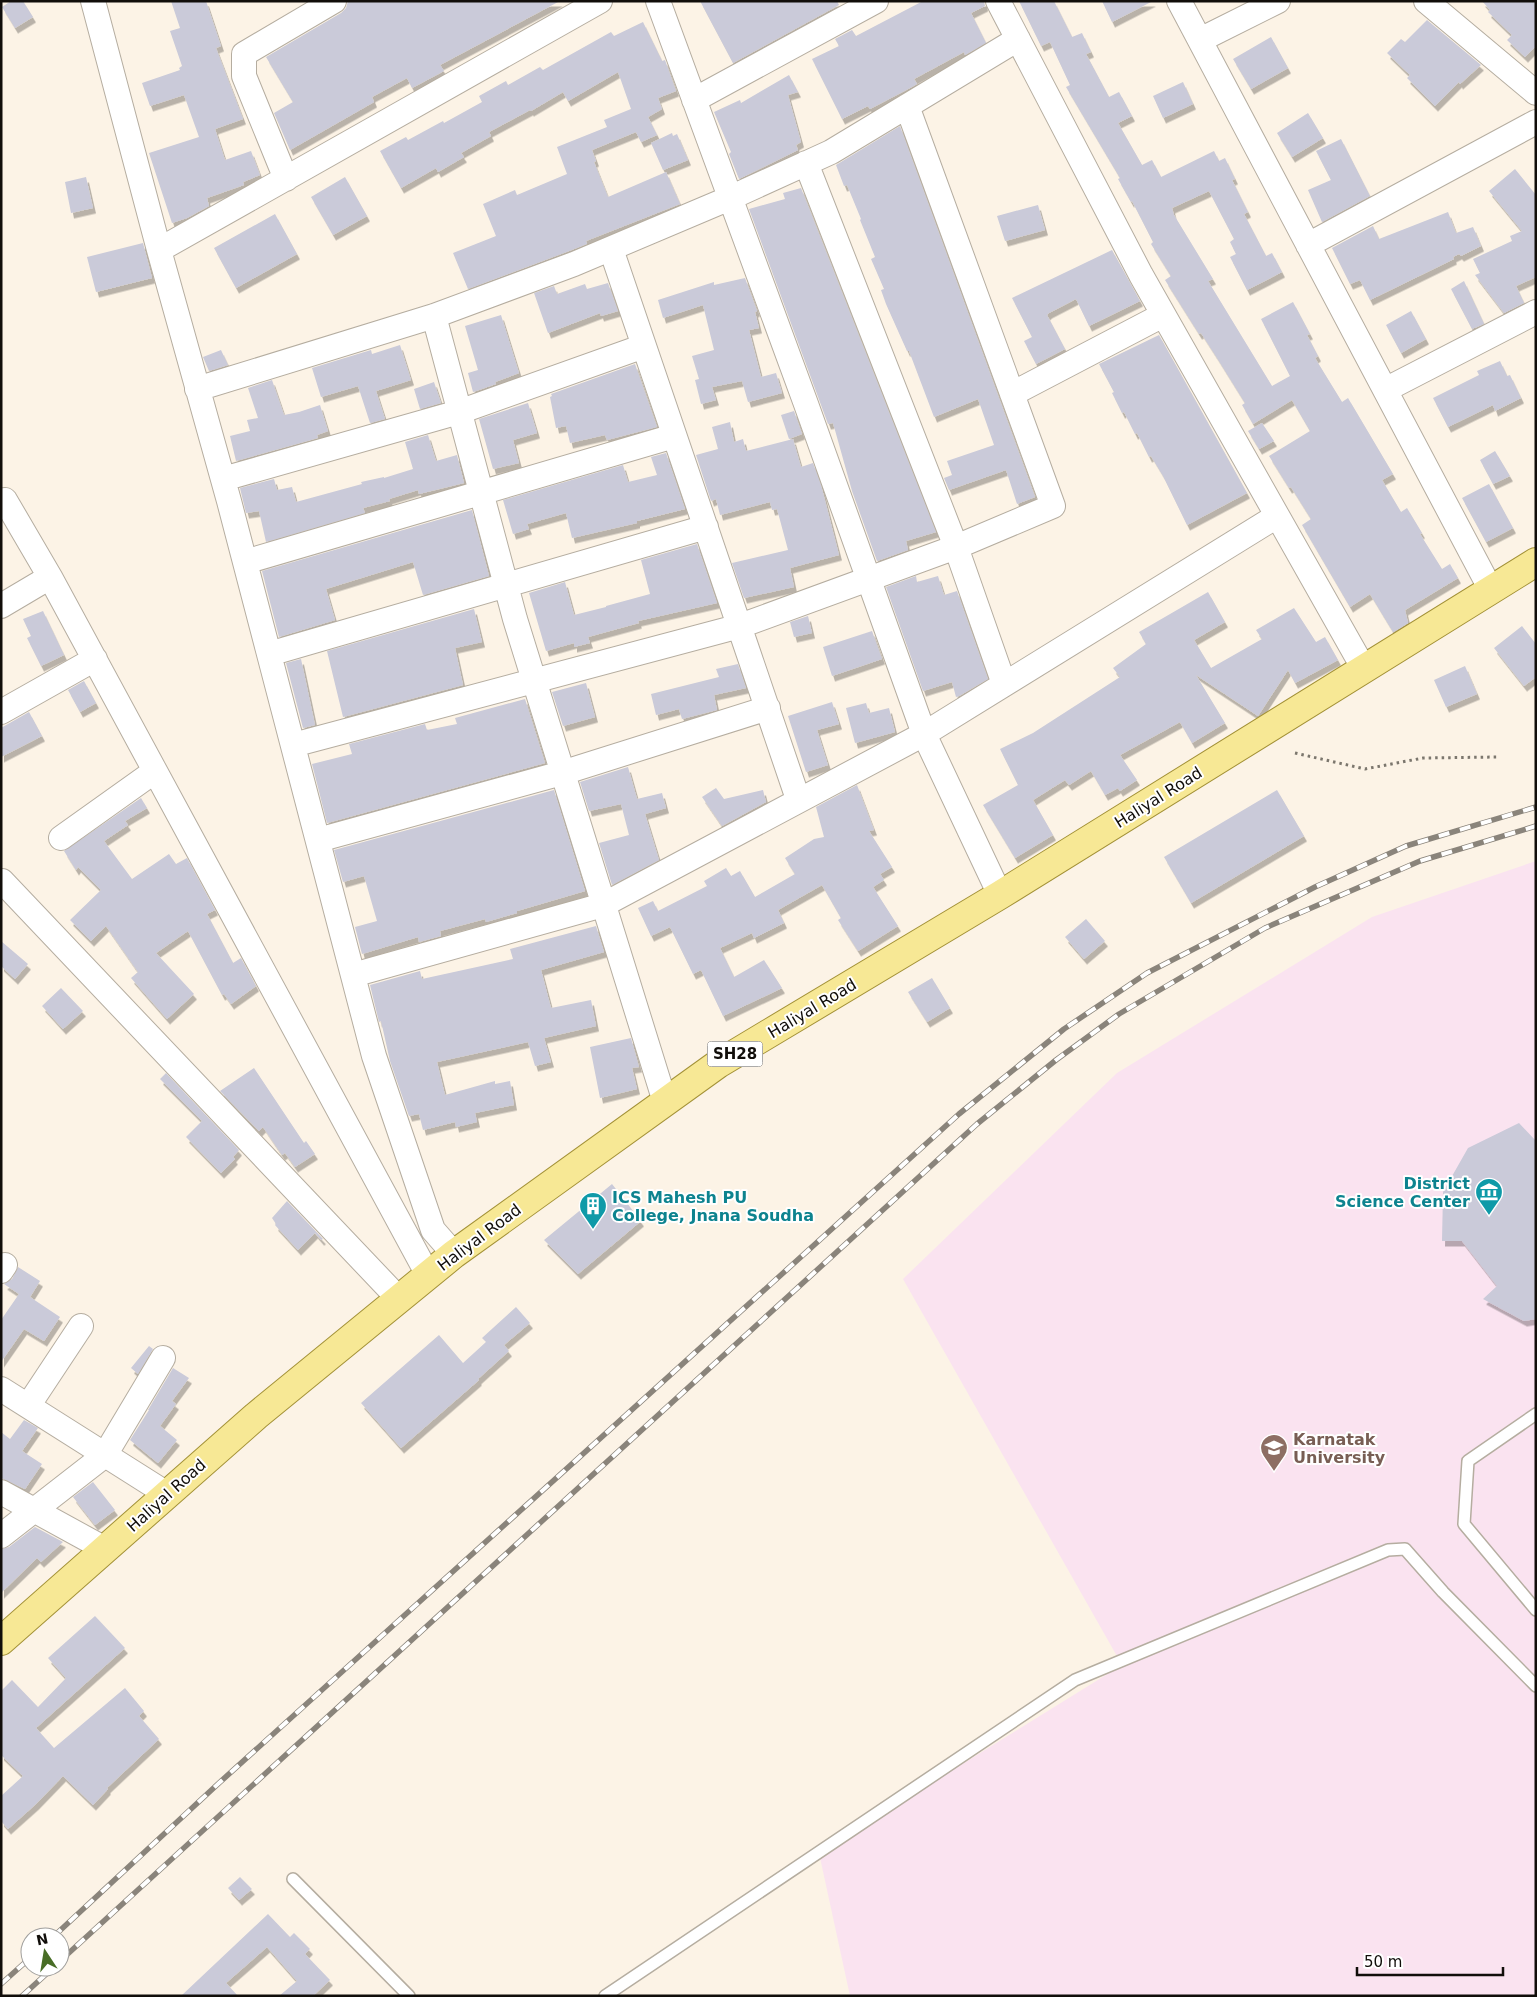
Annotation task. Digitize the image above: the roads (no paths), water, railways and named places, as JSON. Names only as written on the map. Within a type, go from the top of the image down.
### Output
[{"type":"main road","name":"Haliyal Road","points":[[1,1641],[256,1416],[454,1254],[718,1064],[1000,895],[1536,562]]},
{"type":"street","points":[[93,1],[159,250],[223,479],[374,1056],[433,1230],[454,1254]]},
{"type":"street","points":[[286,179],[244,76],[244,54],[334,1]]},
{"type":"street","points":[[159,250],[600,1]]},
{"type":"street","points":[[658,1],[924,734],[1000,895]]},
{"type":"street","points":[[694,100],[876,1]]},
{"type":"street","points":[[998,1],[1136,267],[1364,669]]},
{"type":"street","points":[[1179,1],[1491,590]]},
{"type":"street","points":[[1200,40],[1278,1]]},
{"type":"street","points":[[1426,1],[1536,93]]},
{"type":"street","points":[[198,389],[434,316],[611,248],[730,198],[831,152],[1018,39]]},
{"type":"street","points":[[292,745],[740,626],[956,547],[1052,506],[906,106]]},
{"type":"street","points":[[1308,244],[1536,122]]},
{"type":"street","points":[[806,163],[956,547],[1004,684]]},
{"type":"street","points":[[611,248],[798,799]]},
{"type":"street","points":[[1385,390],[1536,312]]},
{"type":"street","points":[[1012,394],[1163,315]]},
{"type":"street","points":[[434,316],[506,585],[534,681],[665,1102]]},
{"type":"street","points":[[223,479],[460,412],[644,346]]},
{"type":"street","points":[[245,562],[674,436]]},
{"type":"street","points":[[1,503],[5,500],[50,577],[428,1275]]},
{"type":"street","points":[[353,975],[603,905],[798,799],[924,734],[1278,516]]},
{"type":"street","points":[[269,654],[706,527]]},
{"type":"street","points":[[1,606],[50,577]]},
{"type":"street","points":[[1,712],[95,659]]},
{"type":"street","points":[[318,840],[562,773],[768,708]]},
{"type":"street","points":[[61,838],[156,771]]},
{"type":"street","points":[[2,881],[399,1299]]},
{"type":"street","points":[[28,1406],[81,1326]]},
{"type":"street","points":[[1,1536],[105,1455],[163,1358]]},
{"type":"street","points":[[1,1389],[167,1494]]},
{"type":"street","points":[[1,1492],[105,1549]]},
{"type":"lane","points":[[1536,1414],[1468,1461],[1464,1524],[1536,1610]]},
{"type":"lane","points":[[605,1996],[1075,1680],[1388,1550],[1405,1549],[1443,1592],[1536,1686]]},
{"type":"lane","points":[[293,1879],[409,1996]]},
{"type":"railway","points":[[64,1927],[219,1783],[959,1114],[1064,1029],[1147,973],[1315,887],[1406,846],[1536,807]]},
{"type":"railway","points":[[70,1952],[977,1124],[1056,1060],[1119,1014],[1265,928],[1420,861],[1536,826]]},
{"type":"railway","points":[[1,1984],[20,1967]]},
{"type":"railway","points":[[22,1996],[43,1977]]},
{"type":"place","name":"District Science Center","points":[[1489,1216]]},
{"type":"place","name":"ICS Mahesh PU College, Jnana Soudha","points":[[593,1230]]},
{"type":"place","name":"Karnatak University","points":[[1274,1472]]}]
